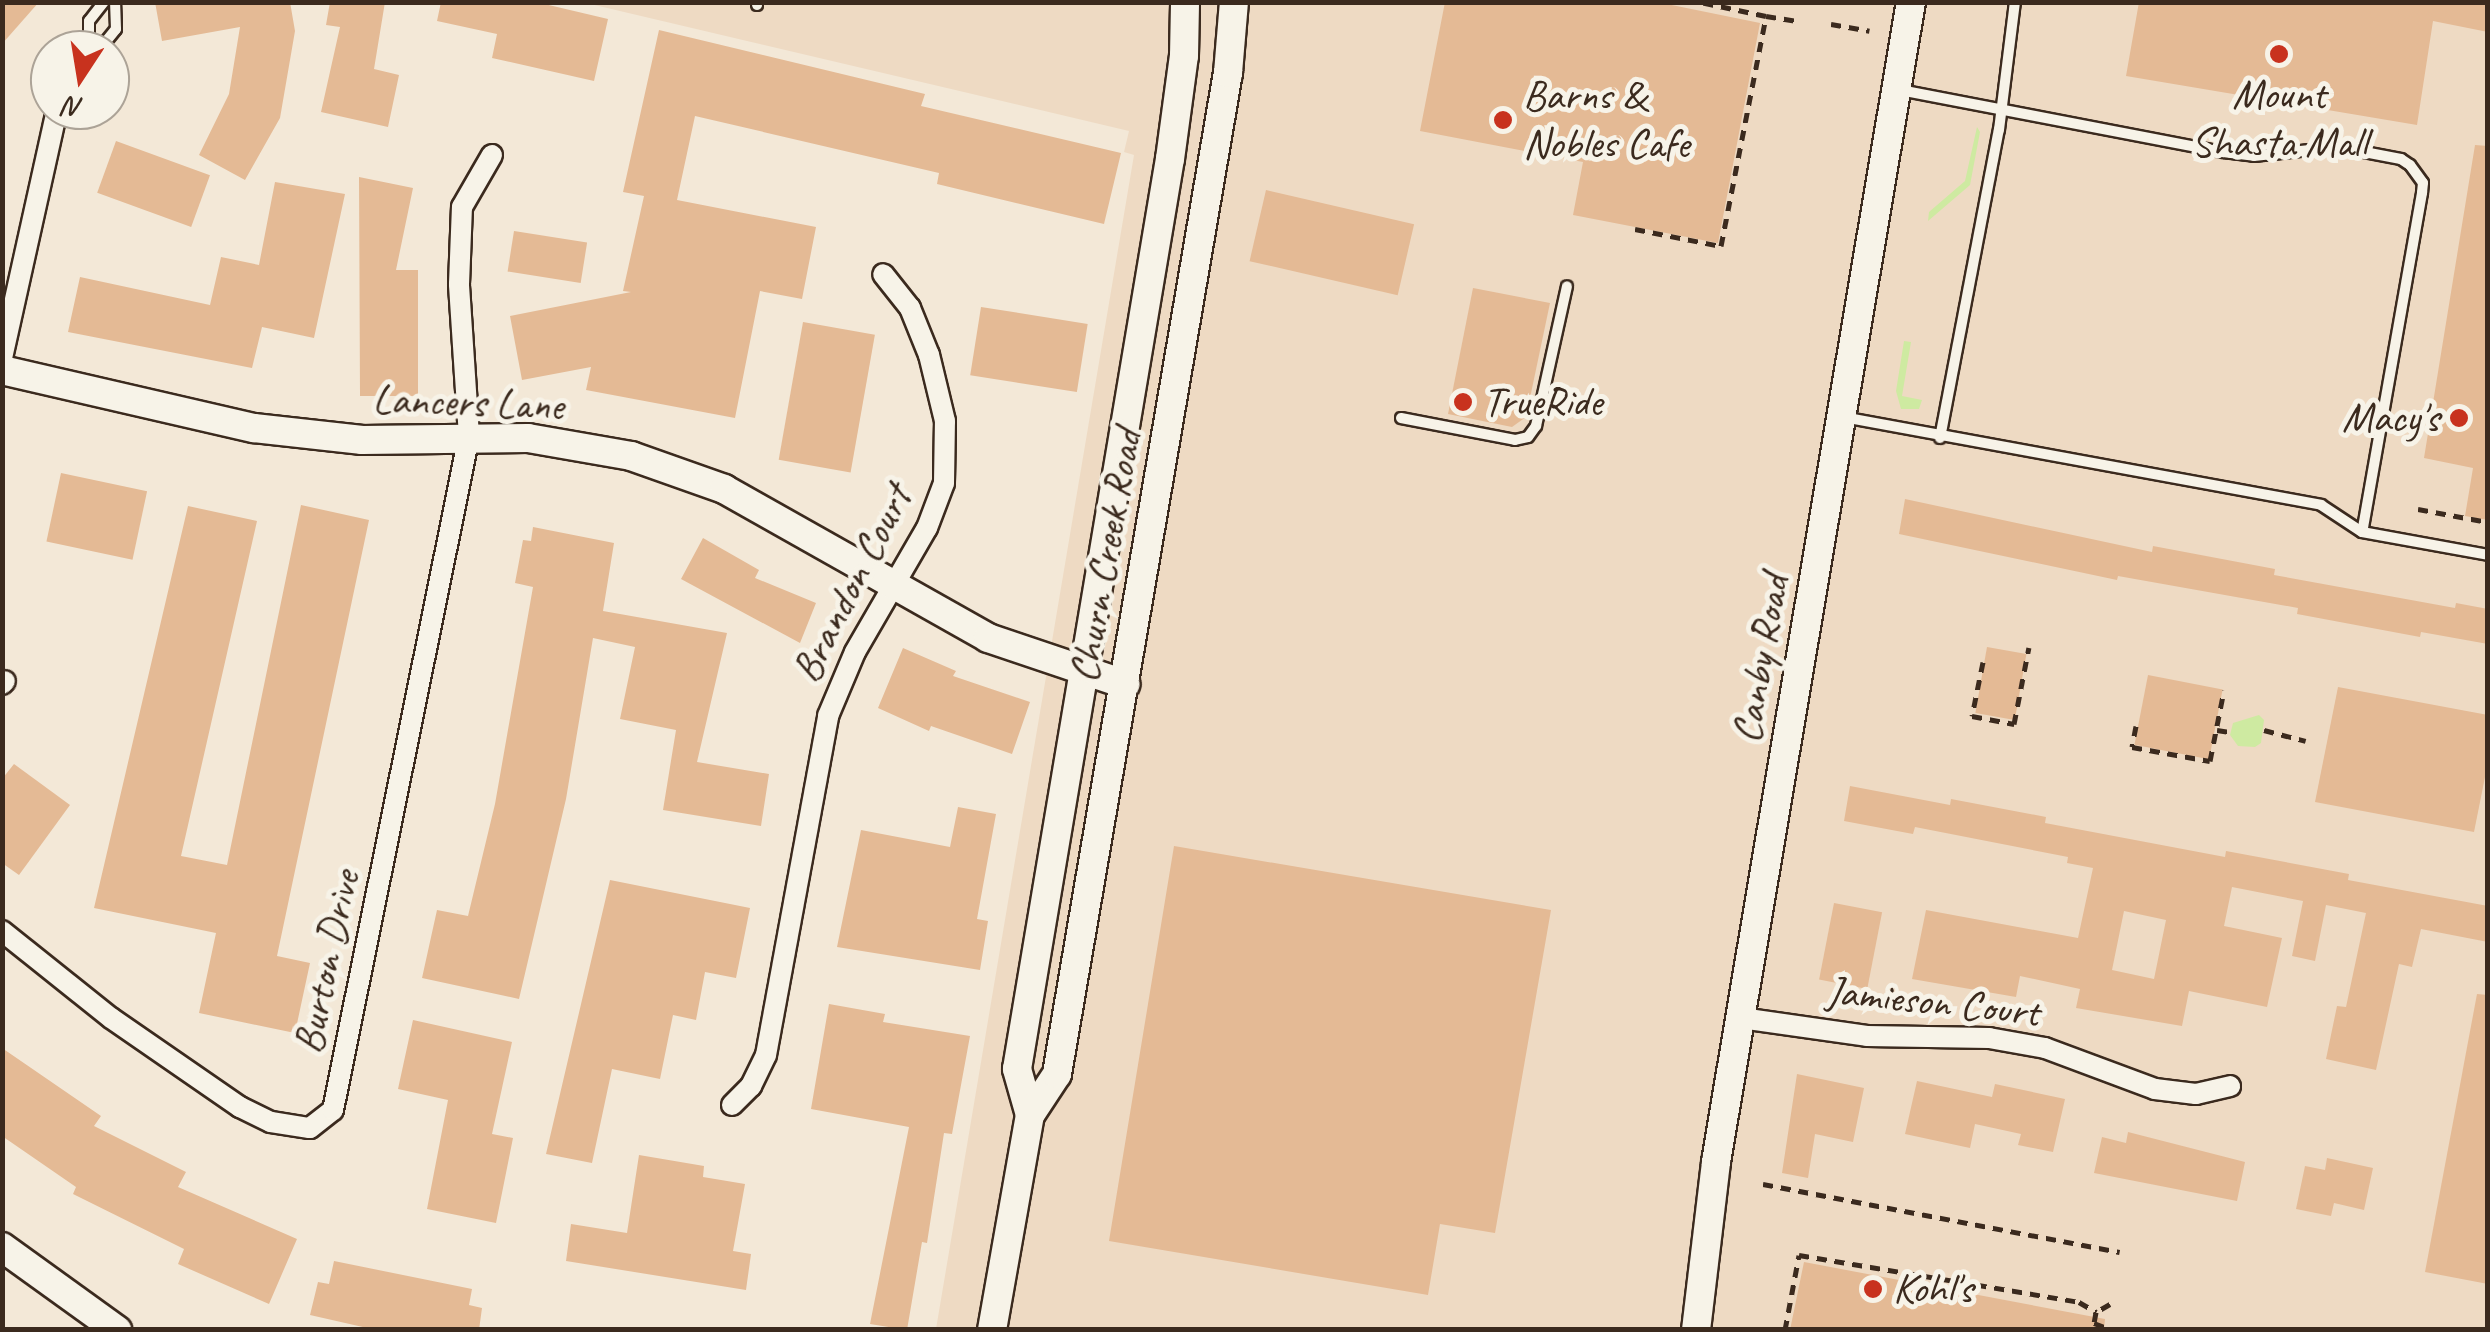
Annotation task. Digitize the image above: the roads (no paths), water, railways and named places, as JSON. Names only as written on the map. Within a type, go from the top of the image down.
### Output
[{"type":"street","name":"Churn Creek Road","points":[[1030,1115],[1017,1068],[1170,159],[1184,56],[1185,2]]},
{"type":"street","name":"Churn Creek Road","points":[[992,1330],[1030,1115],[1057,1074],[1228,73],[1234,2]]},
{"type":"street","name":"Canby Road","points":[[1696,1330],[1716,1162],[1911,2]]},
{"type":"street","points":[[2,358],[53,130]]},
{"type":"street","points":[[469,436],[459,284],[462,207],[492,155]]},
{"type":"street","name":"Brandon Court","points":[[732,1106],[751,1086],[766,1055],[828,716],[855,652],[936,508],[944,483],[946,445],[930,355],[910,308],[883,274]]},
{"type":"street","name":"Lancers Lane","points":[[2,370],[254,428],[362,440],[469,436],[573,444],[676,470],[724,489],[988,638],[1125,684]]},
{"type":"street","name":"Burton Drive","points":[[2,931],[204,1086],[272,1122],[310,1128],[324,1120],[333,1110],[347,1058],[469,436]]},
{"type":"street","name":"Jamieson Court","points":[[1741,1018],[1867,1036],[1989,1038],[2045,1048],[2155,1089],[2196,1094],[2230,1086]]},
{"type":"street","points":[[2,1247],[117,1330]]},
{"type":"lane","points":[[89,30],[89,22],[104,2]]},
{"type":"lane","points":[[115,2],[115,30]]},
{"type":"lane","points":[[1940,438],[2001,108],[2015,2]]},
{"type":"lane","points":[[1894,89],[2236,154],[2254,156],[2338,146],[2400,158],[2410,166],[2423,183],[2422,194],[2362,532]]},
{"type":"lane","points":[[1401,418],[1515,440],[1528,438],[1536,426],[1568,286]]},
{"type":"lane","points":[[1842,417],[2320,505],[2362,532],[2488,554]]},
{"type":"place","name":"Mount Shasta Mall","points":[[2279,54]]},
{"type":"place","name":"Barns & Nobles Cafe","points":[[1503,120]]},
{"type":"place","name":"TrueRide","points":[[1463,402]]},
{"type":"place","name":"Macy's","points":[[2459,418]]},
{"type":"place","name":"Kohl's","points":[[1873,1289]]}]
